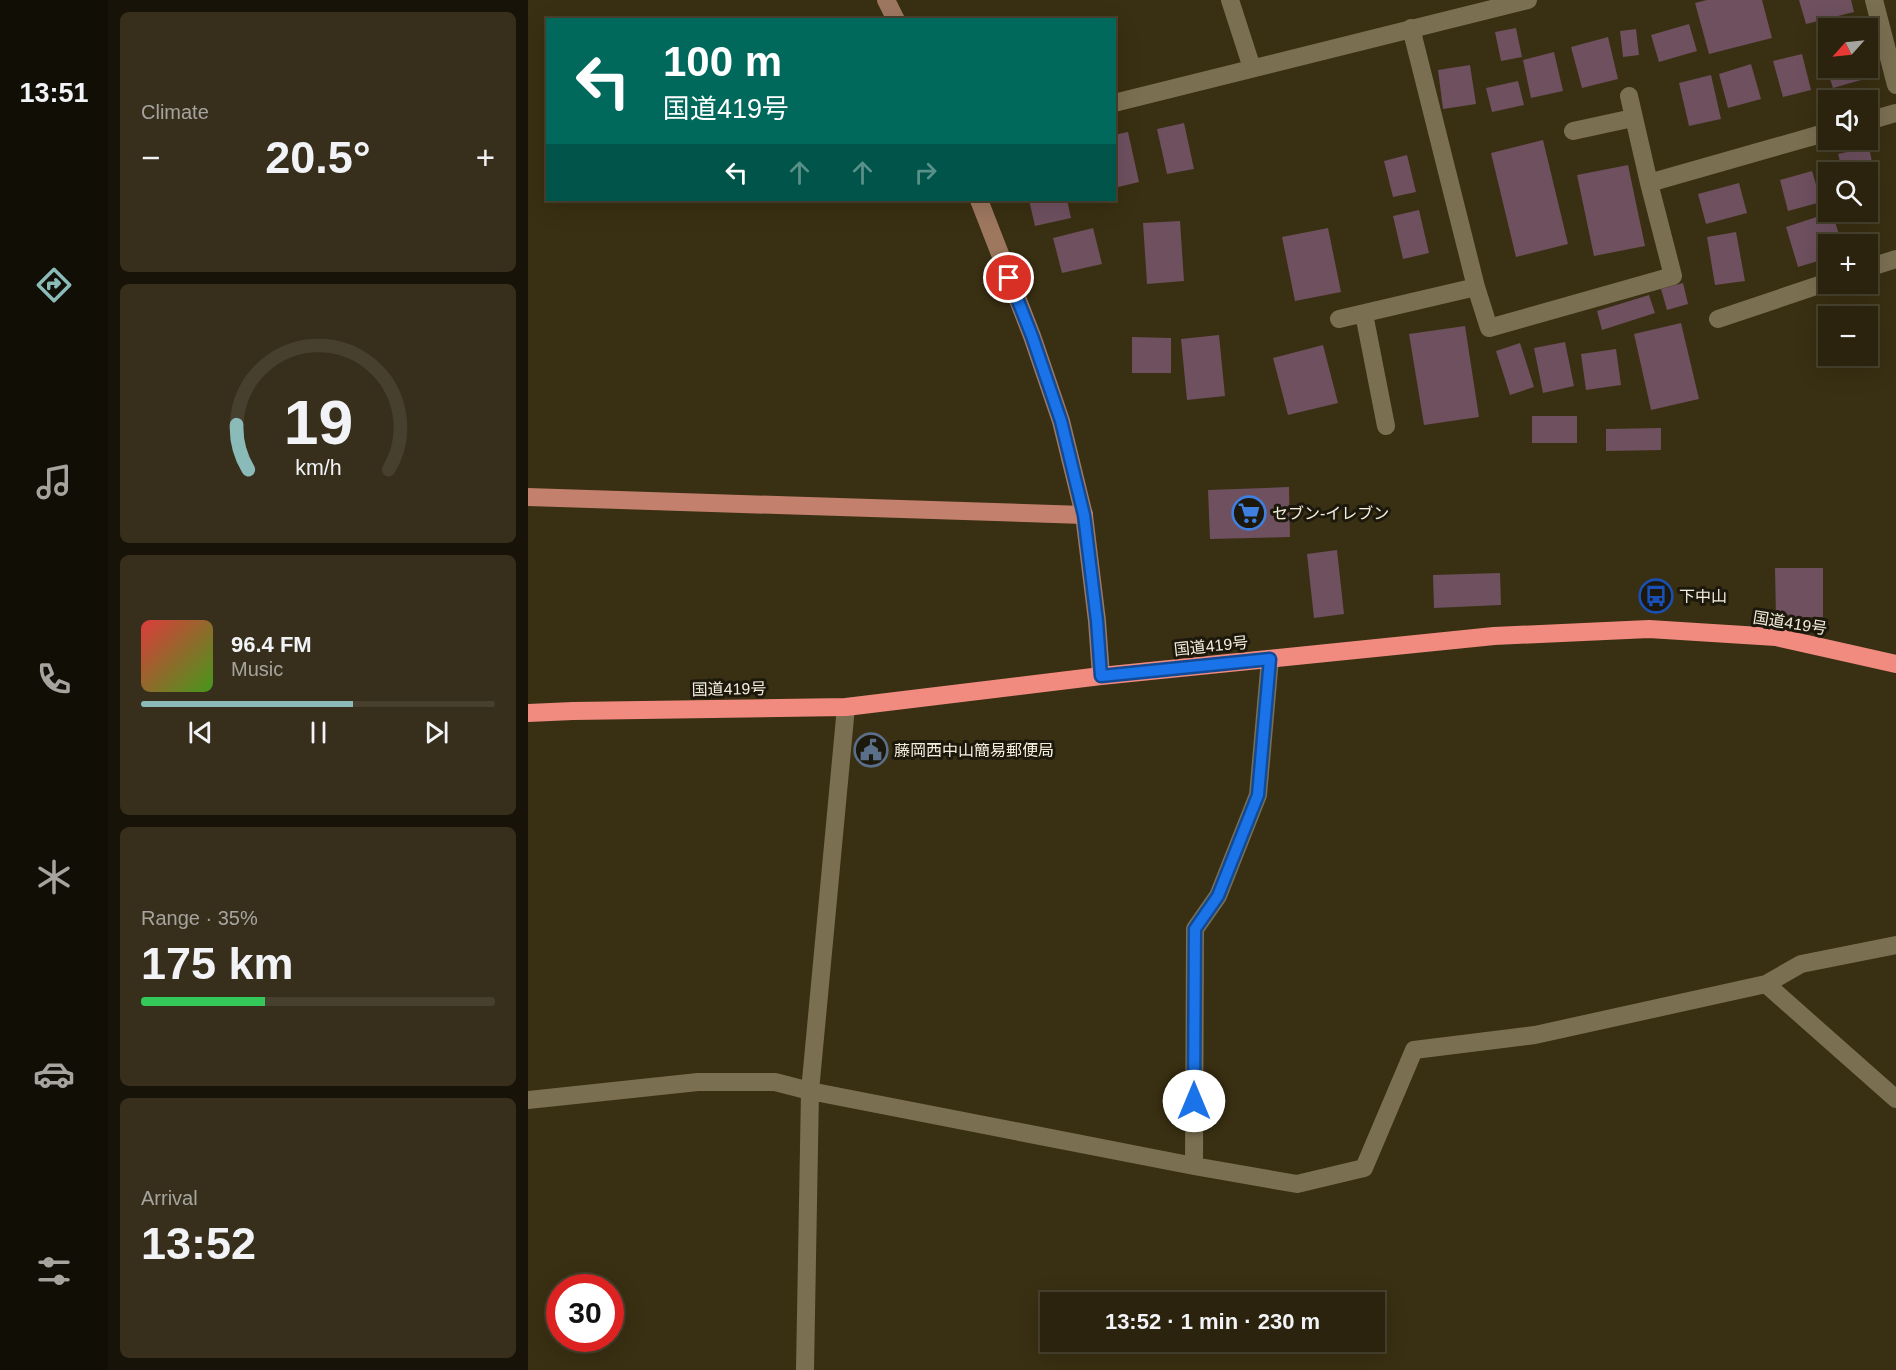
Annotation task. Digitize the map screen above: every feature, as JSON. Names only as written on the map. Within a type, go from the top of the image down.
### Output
[{"type":"highway","name":"国道419号","points":[[528,713],[846,707],[1101,676],[1494,636],[1649,628],[1776,637],[1896,664]]},
{"type":"main road","points":[[528,497],[1084,515]]},
{"type":"street","points":[[886,0],[895,18]]},
{"type":"street","points":[[1230,0],[1252,68]]},
{"type":"street","points":[[1116,102],[1528,0]]},
{"type":"street","points":[[1874,0],[1896,85]]},
{"type":"street","points":[[1411,28],[1476,287],[1489,328],[1673,276],[1629,96]]},
{"type":"street","points":[[1878,118],[1896,113]]},
{"type":"street","points":[[1573,131],[1634,118]]},
{"type":"street","points":[[1649,183],[1818,135]]},
{"type":"street","points":[[979,201],[1032,336],[1061,421],[1084,515],[1101,676]]},
{"type":"street","points":[[1878,265],[1896,259]]},
{"type":"street","points":[[1718,320],[1818,285]]},
{"type":"street","points":[[1339,319],[1476,287]]},
{"type":"street","points":[[1364,314],[1386,426]]},
{"type":"street","points":[[1194,1166],[1195,929],[1218,896],[1258,795],[1270,659]]},
{"type":"street","points":[[805,1370],[810,1091],[846,707]]},
{"type":"street","points":[[528,1100],[698,1082],[775,1082],[810,1091],[1297,1184],[1364,1168],[1414,1050],[1535,1035],[1767,984],[1801,964],[1896,945]]},
{"type":"street","points":[[1767,984],[1896,1099]]},
{"type":"building","points":[[1707,0],[1762,0],[1772,38],[1709,54],[1695,3]]},
{"type":"building","points":[[1799,0],[1851,0],[1854,12],[1830,18],[1818,18],[1818,21],[1806,24]]},
{"type":"building","points":[[1689,24],[1697,51],[1659,62],[1651,35]]},
{"type":"building","points":[[1516,28],[1522,57],[1501,61],[1495,32]]},
{"type":"building","points":[[1636,29],[1639,55],[1623,57],[1620,31]]},
{"type":"building","points":[[1608,37],[1618,79],[1582,88],[1571,47]]},
{"type":"building","points":[[1554,52],[1563,91],[1531,98],[1523,60]]},
{"type":"building","points":[[1802,54],[1811,90],[1783,97],[1773,61]]},
{"type":"building","points":[[1751,64],[1761,99],[1728,108],[1719,74]]},
{"type":"building","points":[[1470,65],[1476,104],[1443,109],[1438,70]]},
{"type":"building","points":[[1711,75],[1721,119],[1689,126],[1679,83]]},
{"type":"building","points":[[1830,78],[1868,78],[1833,88]]},
{"type":"building","points":[[1518,81],[1524,105],[1492,112],[1486,88]]},
{"type":"building","points":[[1184,123],[1194,169],[1167,174],[1157,129]]},
{"type":"building","points":[[1128,132],[1139,182],[1116,188],[1116,135]]},
{"type":"building","points":[[1543,140],[1568,244],[1516,257],[1491,153]]},
{"type":"building","points":[[1870,150],[1872,162],[1840,162],[1838,154]]},
{"type":"building","points":[[1407,155],[1416,192],[1393,197],[1384,161]]},
{"type":"building","points":[[1628,165],[1645,246],[1594,256],[1577,175]]},
{"type":"building","points":[[1812,171],[1818,192],[1818,203],[1788,211],[1780,180]]},
{"type":"building","points":[[1739,183],[1747,213],[1706,224],[1698,194]]},
{"type":"building","points":[[1029,201],[1067,201],[1071,218],[1035,226]]},
{"type":"building","points":[[1419,210],[1429,253],[1403,259],[1393,216]]},
{"type":"building","points":[[1818,217],[1818,222],[1835,222],[1839,234],[1818,234],[1818,261],[1798,267],[1786,227]]},
{"type":"building","points":[[1180,221],[1184,281],[1147,284],[1143,223]]},
{"type":"building","points":[[1093,228],[1102,264],[1062,273],[1053,238]]},
{"type":"building","points":[[1328,228],[1341,292],[1295,301],[1282,237]]},
{"type":"building","points":[[1736,232],[1745,281],[1715,285],[1707,237]]},
{"type":"building","points":[[1683,283],[1688,304],[1667,310],[1661,289]]},
{"type":"building","points":[[1649,295],[1655,313],[1602,330],[1597,311]]},
{"type":"building","points":[[1681,323],[1699,399],[1651,410],[1634,334]]},
{"type":"building","points":[[1465,326],[1479,417],[1424,425],[1409,334]]},
{"type":"building","points":[[1219,335],[1225,396],[1187,400],[1181,339]]},
{"type":"building","points":[[1132,337],[1171,338],[1171,373],[1132,373]]},
{"type":"building","points":[[1565,342],[1574,386],[1543,393],[1534,348]]},
{"type":"building","points":[[1520,343],[1534,387],[1510,395],[1496,351]]},
{"type":"building","points":[[1323,345],[1338,403],[1288,415],[1273,358]]},
{"type":"building","points":[[1616,349],[1621,385],[1586,390],[1581,354]]},
{"type":"building","points":[[1532,416],[1577,416],[1577,443],[1532,443]]},
{"type":"building","points":[[1661,428],[1661,450],[1606,451],[1606,429]]},
{"type":"building","name":"セブン-イレブン","points":[[1289,487],[1290,537],[1210,539],[1208,490]]},
{"type":"building","points":[[1337,550],[1344,614],[1314,618],[1307,554]]},
{"type":"building","points":[[1775,568],[1823,568],[1823,617],[1776,617]]},
{"type":"building","points":[[1500,573],[1501,605],[1434,608],[1433,575]]},
{"type":"place","name":"セブン-イレブン","points":[[1249,513]]},
{"type":"place","name":"下中山","points":[[1656,596]]},
{"type":"place","name":"藤岡西中山簡易郵便局","points":[[871,750]]},
{"type":"route","points":[[1009,278],[1061,421],[1084,515],[1101,676],[1270,659],[1258,795],[1218,896],[1195,929],[1194,1101]]}]
